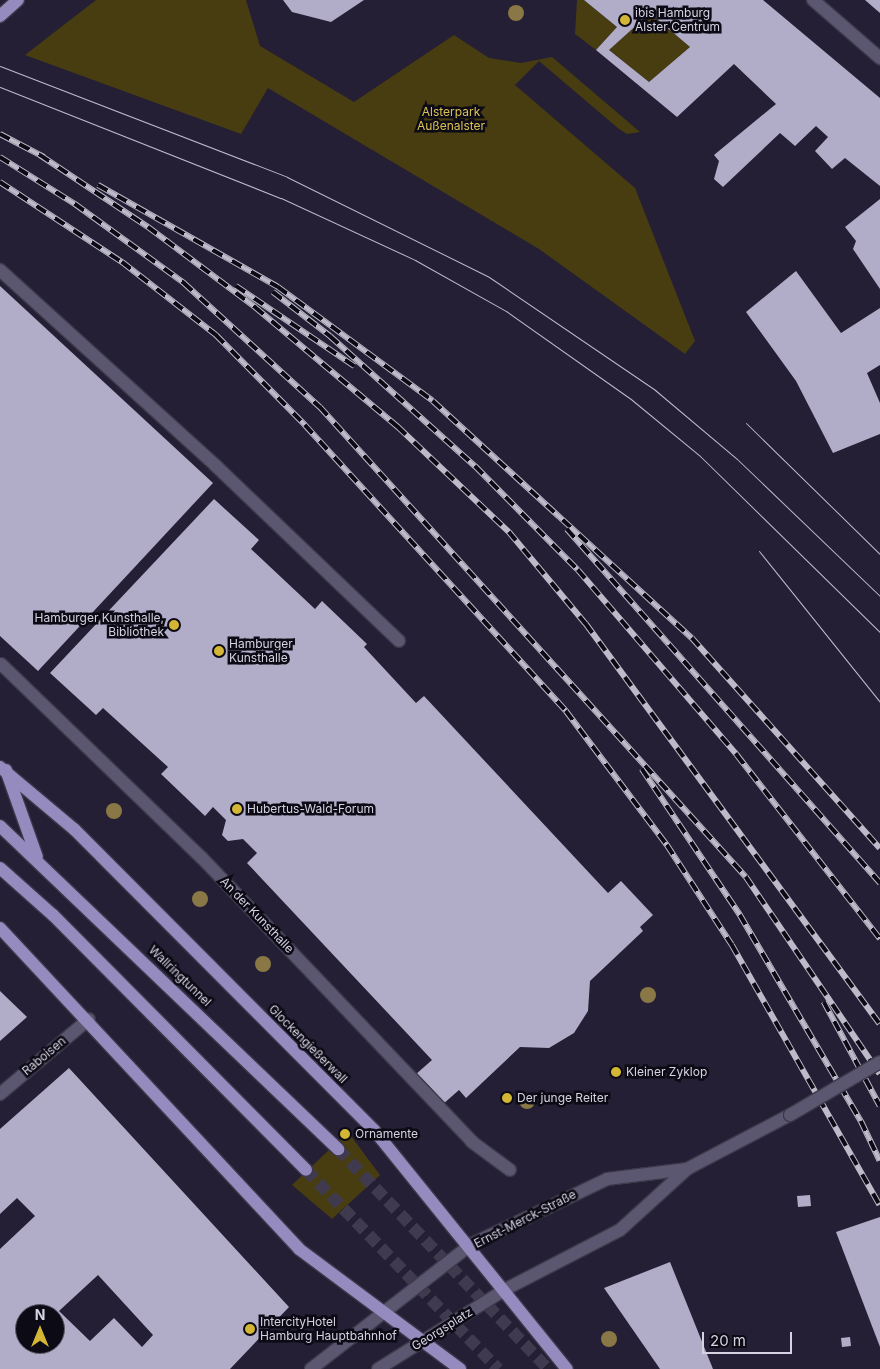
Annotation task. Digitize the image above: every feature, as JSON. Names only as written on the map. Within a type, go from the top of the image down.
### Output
[{"type":"main road","points":[[0,16],[18,0]]},
{"type":"main road","points":[[2,766],[38,859]]},
{"type":"main road","name":"Glockengießerwall","points":[[2,766],[74,829],[374,1130],[506,1289],[567,1369]]},
{"type":"main road","name":"Wallringtunnel","points":[[0,826],[38,859],[338,1149]]},
{"type":"main road","points":[[0,868],[53,915],[306,1170]]},
{"type":"main road","points":[[0,928],[89,1019],[299,1249],[382,1314],[460,1369]]},
{"type":"street","points":[[813,0],[880,58]]},
{"type":"street","points":[[0,270],[224,473],[399,641]]},
{"type":"street","name":"An der Kunsthalle","points":[[1,664],[202,858],[472,1142],[510,1170]]},
{"type":"street","name":"Raboisen","points":[[0,1094],[89,1019]]},
{"type":"street","name":"Ernst-Merck-Straße","points":[[506,1289],[620,1230],[687,1169],[790,1115],[880,1062]]},
{"type":"street","name":"Ernst-Merck-Straße","points":[[382,1314],[470,1246],[607,1179],[687,1169]]},
{"type":"street","name":"Georgsplatz","points":[[378,1369],[506,1289]]},
{"type":"street","points":[[311,1369],[382,1314]]},
{"type":"green space","name":"Alsterpark Außenalster","points":[[96,0],[246,0],[260,46],[354,102],[454,35],[489,58],[521,63],[552,57],[640,132],[627,134],[619,129],[539,61],[515,85],[635,188],[695,341],[685,354],[539,249],[268,88],[241,134],[25,55]]},
{"type":"green space","points":[[577,0],[584,0],[617,27],[596,50],[575,34]]},
{"type":"green space","points":[[650,13],[690,47],[649,82],[609,50]]},
{"type":"green space","points":[[348,1132],[380,1175],[332,1219],[292,1185]]},
{"type":"building","points":[[283,0],[364,0],[331,22],[292,12]]},
{"type":"building","points":[[584,0],[763,0],[880,98],[880,186],[845,158],[832,169],[815,151],[828,137],[816,126],[795,146],[780,133],[723,187],[714,179],[719,161],[714,155],[776,104],[734,64],[677,117],[596,50],[617,27]],"holes":[[[650,13],[690,47],[649,82],[609,50]]]},
{"type":"building","points":[[865,0],[880,0],[880,13],[873,7]]},
{"type":"building","points":[[880,199],[880,289],[853,249],[856,241],[845,227]]},
{"type":"building","points":[[796,271],[841,333],[880,308],[880,365],[867,373],[880,403],[880,434],[833,453],[796,381],[746,312]]},
{"type":"building","points":[[0,286],[213,483],[38,671],[0,636]]},
{"type":"building","points":[[214,499],[259,540],[251,549],[315,609],[322,601],[367,644],[364,647],[416,703],[424,696],[608,893],[621,881],[653,915],[640,927],[643,931],[590,981],[588,1011],[574,1033],[549,1048],[520,1047],[466,1098],[459,1090],[442,1105],[415,1075],[432,1060],[247,863],[257,853],[243,839],[228,841],[222,835],[226,820],[213,807],[205,816],[161,774],[168,767],[103,708],[96,715],[50,673]]},
{"type":"building","points":[[0,991],[27,1017],[0,1041]]},
{"type":"building","points":[[69,1068],[289,1307],[230,1369],[0,1369],[0,1249],[35,1216],[17,1198],[0,1214],[0,1129]],"holes":[[[98,1275],[153,1335],[142,1347],[114,1318],[90,1341],[65,1317],[65,1354],[15,1354],[15,1304],[65,1305]]]},
{"type":"building","points":[[810,1195],[811,1206],[798,1207],[797,1196]]},
{"type":"building","points":[[880,1217],[880,1347],[836,1232]]},
{"type":"building","points":[[670,1262],[713,1369],[660,1369],[604,1288]]},
{"type":"building","points":[[850,1337],[851,1346],[842,1347],[841,1338]]},
{"type":"tunnel","points":[[338,1149],[548,1369]]},
{"type":"tunnel","points":[[306,1170],[498,1369]]},
{"type":"tram line","points":[[0,66],[287,177],[489,277],[655,390],[737,459],[880,596]]},
{"type":"tram line","points":[[0,87],[281,198],[415,260],[506,311],[632,400],[700,456],[880,632]]},
{"type":"tram line","points":[[746,423],[880,554]]},
{"type":"tram line","points":[[759,551],[880,702]]},
{"type":"railway","points":[[0,134],[44,157]]},
{"type":"railway","points":[[40,155],[148,227],[255,307],[398,427],[509,532],[586,624],[880,1024]]},
{"type":"railway","points":[[0,157],[75,204],[184,283],[320,407],[746,877],[880,1074]]},
{"type":"railway","points":[[0,182],[122,262],[216,335],[305,425],[566,711],[667,845],[732,945],[880,1205]]},
{"type":"railway","points":[[98,185],[278,287],[433,401],[692,638],[880,848]]},
{"type":"railway","points":[[236,286],[354,366]]},
{"type":"railway","points":[[273,292],[330,336],[475,466],[578,570],[737,755],[880,939]]},
{"type":"railway","points":[[567,529],[880,883]]},
{"type":"railway","points":[[642,769],[740,915],[861,1121],[880,1161]]},
{"type":"railway","points":[[824,1002],[880,1106]]},
{"type":"place","name":"ibis Hamburg Alster Centrum","points":[[625,20]]},
{"type":"place","name":"Hamburger Kunsthalle, Bibliothek","points":[[174,625]]},
{"type":"place","name":"Hamburger Kunsthalle","points":[[219,651]]},
{"type":"place","name":"Hubertus-Wald-Forum","points":[[237,809]]},
{"type":"place","name":"Kleiner Zyklop","points":[[616,1072]]},
{"type":"place","name":"Der junge Reiter","points":[[507,1098]]},
{"type":"place","name":"Ornamente","points":[[345,1134]]},
{"type":"place","name":"IntercityHotel Hamburg Hauptbahnhof","points":[[250,1329]]}]
